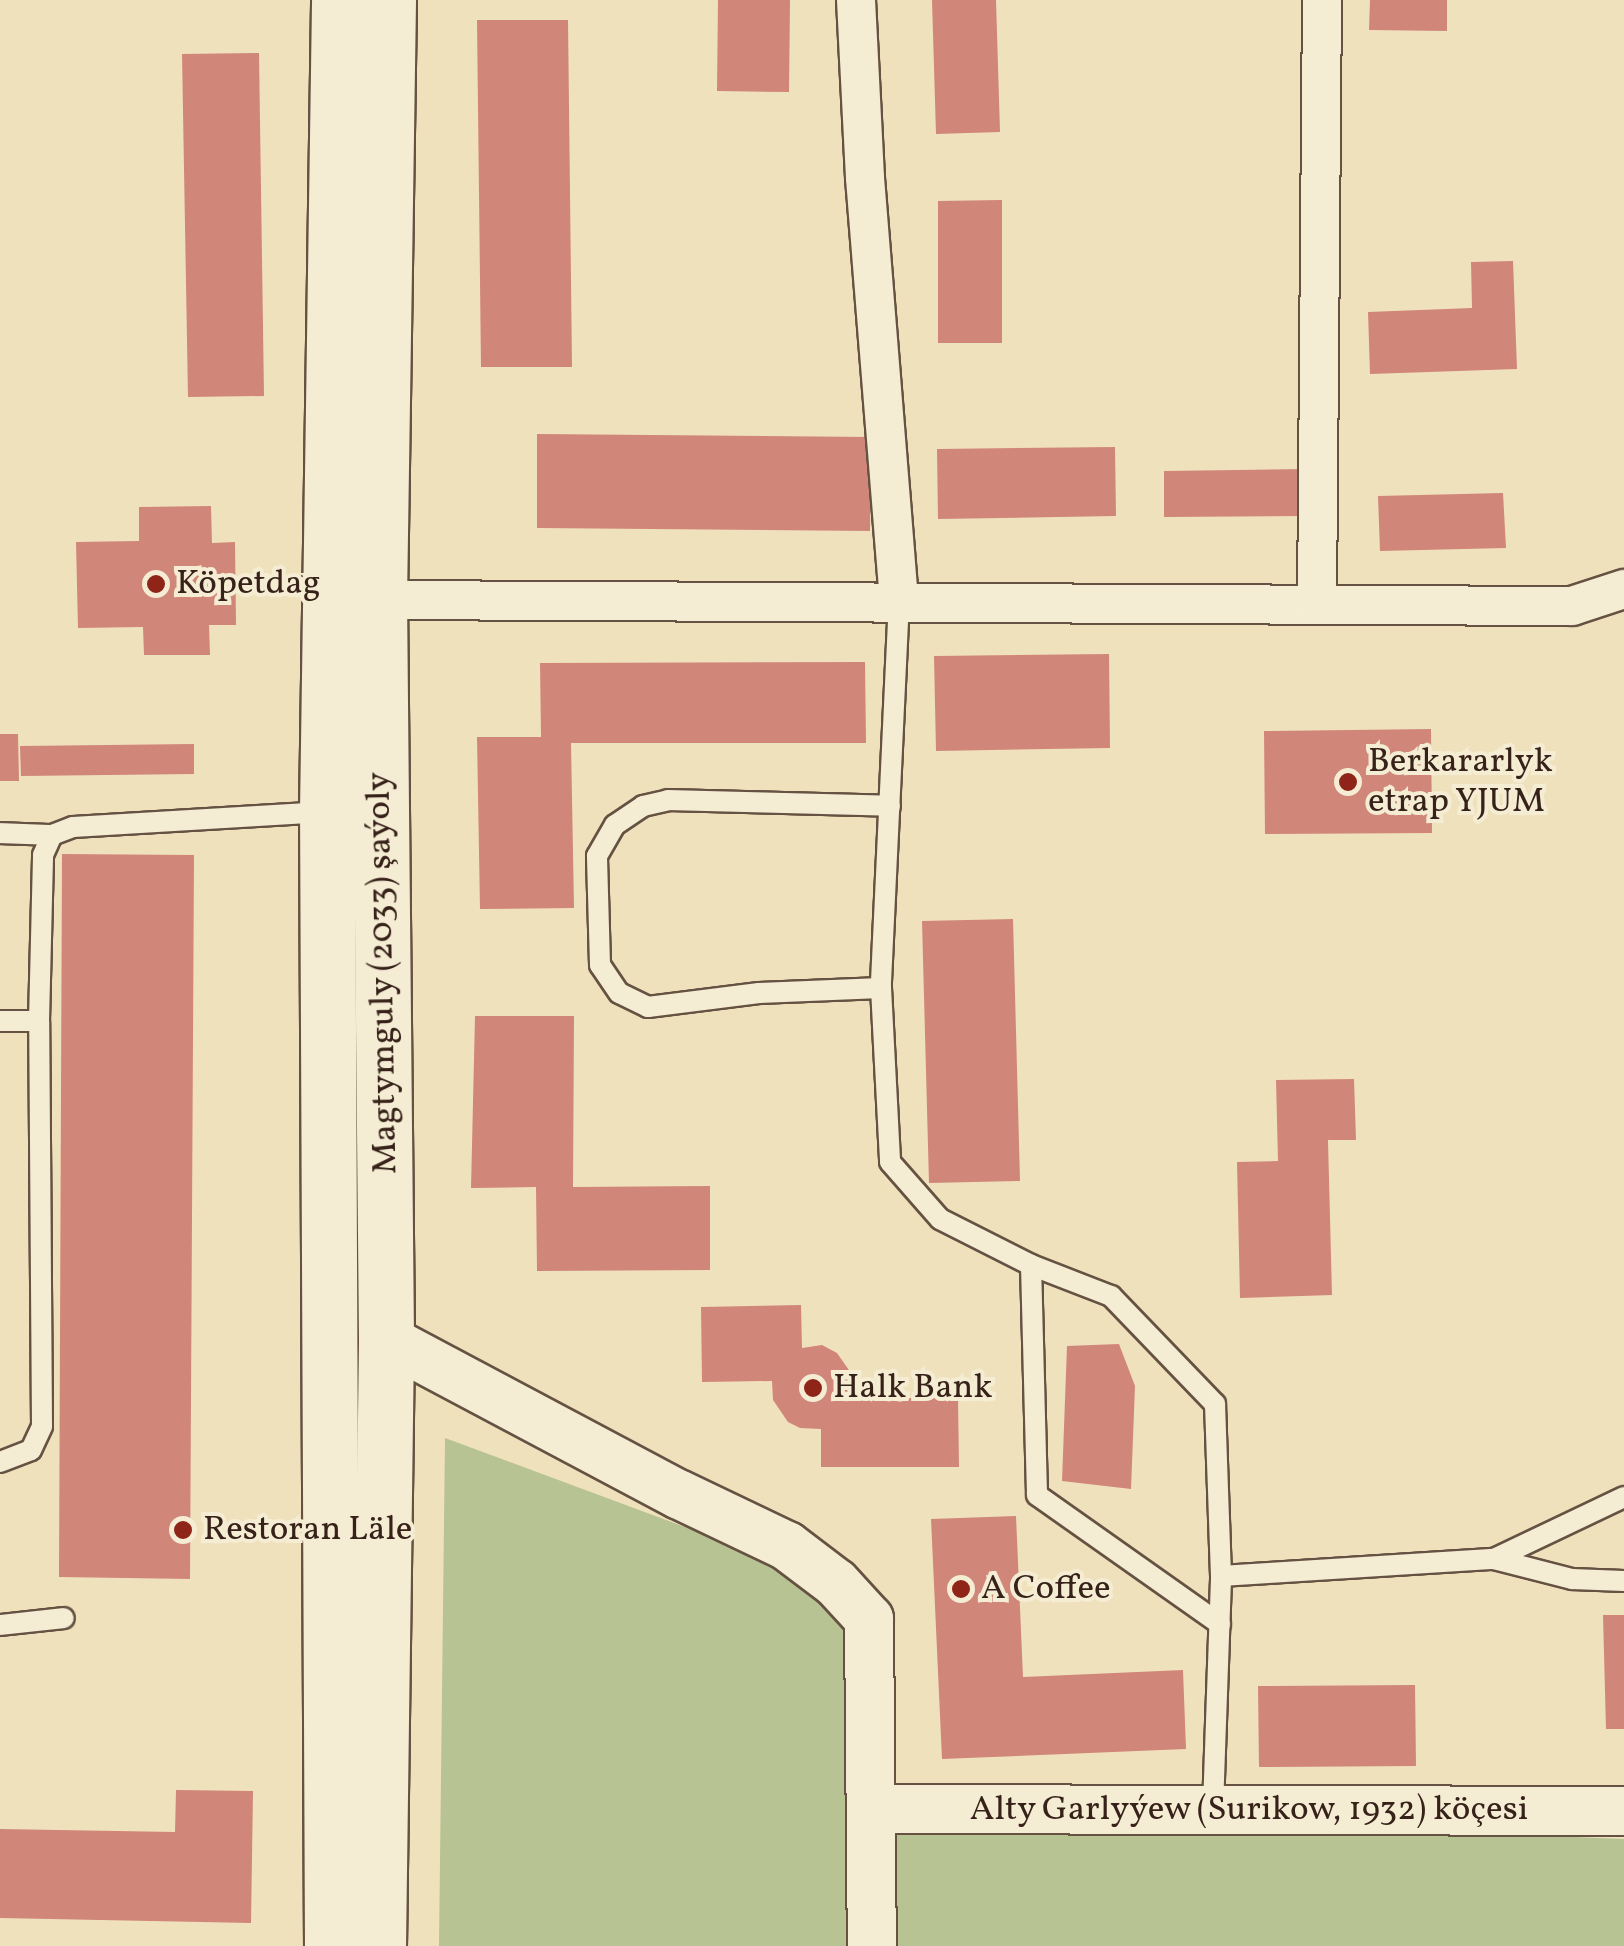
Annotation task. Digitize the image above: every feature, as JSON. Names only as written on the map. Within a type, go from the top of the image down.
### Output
[{"type":"main road","name":"Magtymguly (2033) şaýoly","points":[[332,1946],[327,812],[339,0]]},
{"type":"main road","name":"Magtymguly (2033) şaýoly","points":[[378,1946],[386,1339],[379,600],[388,0]]},
{"type":"street","points":[[856,0],[865,178],[899,600]]},
{"type":"street","points":[[1317,604],[1322,0]]},
{"type":"street","points":[[379,600],[1572,606],[1624,589]]},
{"type":"street","points":[[386,1339],[678,1494],[788,1546],[836,1584],[869,1618],[874,1809],[872,1946]]},
{"type":"street","name":"Alty Garlyýew (Surikow, 1932) köçesi","points":[[874,1809],[1624,1812]]},
{"type":"lane","points":[[899,600],[881,988],[890,1162],[940,1219],[1032,1265],[1111,1296],[1215,1404],[1221,1576],[1213,1808]]},
{"type":"lane","points":[[881,988],[759,992],[648,1007],[619,993],[600,966],[598,856],[615,825],[644,806],[668,800],[890,806]]},
{"type":"lane","points":[[0,833],[52,835],[73,827],[327,812]]},
{"type":"lane","points":[[0,1462],[31,1450],[42,1426],[39,1022],[44,855],[52,835]]},
{"type":"lane","points":[[0,1022],[39,1022]]},
{"type":"lane","points":[[1032,1265],[1038,1495],[1220,1624]]},
{"type":"lane","points":[[1494,1560],[1624,1497]]},
{"type":"lane","points":[[1221,1576],[1494,1560],[1572,1580],[1624,1582]]},
{"type":"lane","points":[[0,1624],[64,1618]]},
{"type":"green space","points":[[445,1438],[836,1583],[874,1809],[1624,1839],[1624,1946],[439,1946]]},
{"type":"building","points":[[718,0],[790,0],[789,92],[717,91]]},
{"type":"building","points":[[932,0],[996,0],[1000,132],[936,134]]},
{"type":"building","points":[[1370,0],[1447,0],[1447,31],[1369,30]]},
{"type":"building","points":[[477,20],[568,20],[572,367],[481,367]]},
{"type":"building","points":[[259,53],[264,396],[188,397],[182,54]]},
{"type":"building","points":[[1002,200],[1002,343],[938,343],[938,201]]},
{"type":"building","points":[[1513,261],[1517,369],[1370,374],[1368,312],[1472,308],[1471,262]]},
{"type":"building","points":[[537,434],[871,437],[870,531],[537,528]]},
{"type":"building","points":[[1115,447],[1116,516],[938,519],[937,449]]},
{"type":"building","points":[[1307,469],[1307,516],[1164,517],[1164,471]]},
{"type":"building","points":[[1503,493],[1506,548],[1380,551],[1378,496]]},
{"type":"building","name":"Köpetdag","points":[[211,506],[212,543],[235,542],[236,625],[209,625],[210,655],[144,655],[143,627],[78,628],[76,542],[139,541],[139,507]]},
{"type":"building","points":[[1109,654],[1110,748],[936,751],[934,656]]},
{"type":"building","points":[[865,662],[866,743],[571,743],[574,908],[480,909],[477,737],[541,737],[540,663]]},
{"type":"building","name":"Berkararlyk etrap YJUM","points":[[1431,729],[1432,833],[1265,834],[1264,731]]},
{"type":"building","points":[[0,734],[18,734],[19,781],[0,781]]},
{"type":"building","points":[[194,744],[194,774],[21,776],[20,746]]},
{"type":"building","points":[[62,854],[194,855],[190,1579],[59,1577]]},
{"type":"building","points":[[1013,919],[1020,1181],[929,1183],[922,921]]},
{"type":"building","points":[[475,1016],[574,1016],[573,1187],[710,1186],[710,1270],[537,1271],[536,1187],[471,1188]]},
{"type":"building","points":[[1354,1079],[1356,1140],[1328,1140],[1332,1295],[1240,1298],[1237,1162],[1278,1161],[1276,1080]]},
{"type":"building","name":"Halk Bank","points":[[801,1305],[802,1348],[822,1345],[837,1353],[851,1373],[852,1398],[958,1398],[959,1467],[821,1467],[821,1429],[800,1428],[788,1422],[773,1400],[772,1381],[702,1382],[701,1307]]},
{"type":"building","points":[[1119,1344],[1135,1386],[1131,1489],[1062,1481],[1067,1346]]},
{"type":"building","points":[[1016,1516],[1023,1677],[1183,1670],[1186,1749],[942,1759],[931,1519]]},
{"type":"building","points":[[1603,1615],[1624,1615],[1624,1729],[1606,1729]]},
{"type":"building","points":[[1415,1685],[1416,1766],[1259,1767],[1258,1686]]},
{"type":"building","points":[[176,1790],[253,1791],[251,1923],[0,1918],[0,1829],[175,1832]]},
{"type":"place","name":"Köpetdag","points":[[156,584]]},
{"type":"place","name":"Berkararlyk etrap YJUM","points":[[1348,782]]},
{"type":"place","name":"Halk Bank","points":[[813,1388]]},
{"type":"place","name":"Restoran Läle","points":[[183,1530]]},
{"type":"place","name":"A Coffee","points":[[961,1589]]}]
